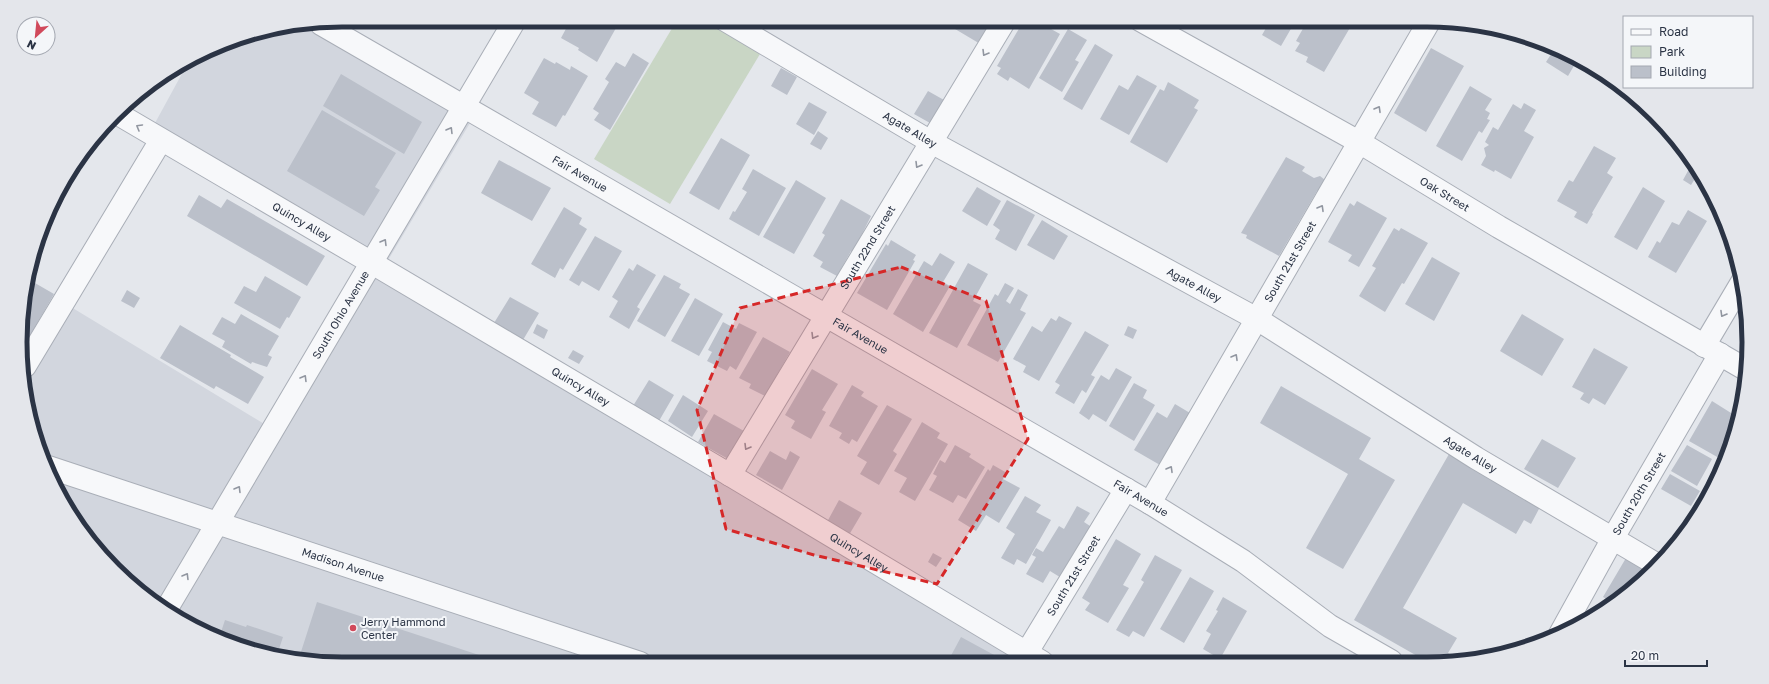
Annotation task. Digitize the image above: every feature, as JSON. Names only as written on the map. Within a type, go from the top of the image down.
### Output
[{"type":"street","name":"South Ohio Avenue","points":[[169,605],[511,27]]},
{"type":"street","name":"Agate Alley","points":[[737,27],[931,142],[1257,319],[1476,458],[1653,562]]},
{"type":"street","name":"South 22nd Street","points":[[730,474],[1002,27]]},
{"type":"street","name":"Oak Street","points":[[1153,27],[1359,142],[1499,227],[1741,366]]},
{"type":"street","name":"South 21st Street","points":[[1150,503],[1426,27]]},
{"type":"street","name":"Fair Avenue","points":[[327,28],[1150,503],[1243,561],[1330,626],[1384,657]]},
{"type":"street","name":"Quincy Alley","points":[[122,116],[730,474],[1027,657]]},
{"type":"street","points":[[28,361],[161,140]]},
{"type":"street","name":"South 20th Street","points":[[1565,626],[1613,538],[1712,350],[1738,292]]},
{"type":"street","name":"Madison Avenue","points":[[54,469],[622,657]]},
{"type":"street","name":"South 21st Street","points":[[1031,657],[1126,489]]},
{"type":"highlighted area","points":[[901,267],[986,301],[1028,439],[937,584],[814,555],[726,529],[697,410],[740,308]]},
{"type":"shaded area","points":[[321,28],[476,113],[381,272],[1019,657],[321,656],[281,651],[260,646],[221,633],[184,615],[150,592],[119,565],[92,534],[80,517],[69,500],[51,463],[38,424],[29,377],[71,307],[271,428],[364,267],[149,134],[185,69],[221,51],[260,38],[281,33]]},
{"type":"green space","points":[[673,27],[716,27],[760,54],[670,204],[594,159]]},
{"type":"building","points":[[567,27],[616,28],[597,62],[578,50],[579,48],[561,38]]},
{"type":"building","points":[[952,27],[993,27],[982,45]]},
{"type":"building","points":[[1020,27],[1048,27],[1060,34],[1029,89],[1010,77],[1008,81],[997,74],[1001,68],[997,66]]},
{"type":"building","points":[[1267,27],[1292,27],[1281,46],[1262,35]]},
{"type":"building","points":[[1304,27],[1350,27],[1324,72],[1306,62],[1308,57],[1295,51],[1300,43],[1296,41]]},
{"type":"building","points":[[1068,29],[1087,40],[1075,60],[1079,62],[1062,92],[1039,78]]},
{"type":"building","points":[[1095,44],[1113,55],[1082,110],[1063,99]]},
{"type":"building","points":[[1431,48],[1464,66],[1426,132],[1394,113]]},
{"type":"building","points":[[633,53],[649,63],[610,130],[594,120],[599,113],[593,109],[609,82],[605,79],[616,62],[625,67]]},
{"type":"building","points":[[1552,53],[1575,64],[1568,76],[1546,62]]},
{"type":"building","points":[[544,58],[555,64],[556,62],[570,70],[571,66],[588,76],[565,116],[563,115],[556,127],[532,114],[539,102],[524,93]]},
{"type":"building","points":[[781,68],[797,77],[787,95],[771,86]]},
{"type":"building","points":[[341,74],[422,122],[404,154],[323,106]]},
{"type":"building","points":[[1137,75],[1157,86],[1129,135],[1100,119],[1119,85],[1128,90]]},
{"type":"building","points":[[1168,82],[1199,100],[1194,108],[1198,110],[1167,163],[1130,142],[1160,89],[1164,91]]},
{"type":"building","points":[[1470,86],[1492,99],[1485,110],[1490,113],[1487,119],[1490,120],[1482,133],[1479,131],[1462,161],[1436,146]]},
{"type":"building","points":[[928,91],[944,100],[930,123],[914,114]]},
{"type":"building","points":[[809,102],[827,112],[814,135],[796,124]]},
{"type":"building","points":[[1524,103],[1536,110],[1524,131],[1534,137],[1511,179],[1495,170],[1494,172],[1481,165],[1486,156],[1484,148],[1489,145],[1485,142],[1493,127],[1498,130],[1513,104],[1521,109]]},
{"type":"building","points":[[322,110],[396,153],[375,187],[380,190],[364,216],[287,171]]},
{"type":"building","points":[[818,131],[828,138],[821,150],[810,144]]},
{"type":"building","points":[[721,138],[750,155],[719,210],[689,193]]},
{"type":"building","points":[[1594,146],[1616,158],[1607,173],[1613,177],[1587,224],[1574,217],[1577,212],[1557,201],[1569,180],[1573,182]]},
{"type":"building","points":[[1286,157],[1305,167],[1302,171],[1314,178],[1320,176],[1325,180],[1322,189],[1317,191],[1279,256],[1246,238],[1247,235],[1241,233]]},
{"type":"building","points":[[499,160],[551,188],[532,221],[481,193]]},
{"type":"building","points":[[753,169],[786,188],[759,236],[729,219],[747,192],[742,189]]},
{"type":"building","points":[[1689,169],[1696,178],[1691,185],[1683,180]]},
{"type":"building","points":[[796,180],[826,198],[794,254],[763,237]]},
{"type":"building","points":[[977,187],[1001,201],[987,226],[962,211]]},
{"type":"building","points":[[1643,187],[1665,201],[1637,250],[1614,237]]},
{"type":"building","points":[[199,195],[221,208],[227,199],[325,256],[307,286],[187,216]]},
{"type":"building","points":[[841,199],[871,216],[853,252],[851,251],[837,276],[820,267],[823,262],[813,256],[825,235],[822,233]]},
{"type":"building","points":[[1007,200],[1035,215],[1016,251],[995,239],[1000,230],[993,225]]},
{"type":"building","points":[[1357,201],[1387,218],[1359,267],[1348,261],[1352,255],[1328,242],[1350,203],[1354,206]]},
{"type":"building","points":[[564,207],[582,218],[579,224],[587,229],[563,270],[560,268],[555,278],[531,264]]},
{"type":"building","points":[[1688,210],[1707,221],[1676,273],[1648,257],[1657,241],[1660,243],[1672,222],[1679,225]]},
{"type":"building","points":[[1042,220],[1068,236],[1054,260],[1027,245]]},
{"type":"building","points":[[1394,228],[1399,231],[1401,228],[1428,243],[1404,284],[1402,283],[1385,312],[1359,296],[1376,268],[1372,266]]},
{"type":"building","points":[[595,236],[622,251],[599,291],[582,281],[579,286],[569,280]]},
{"type":"building","points":[[891,240],[916,255],[913,260],[915,261],[887,310],[857,293],[886,244],[888,246]]},
{"type":"building","points":[[940,253],[955,262],[943,282],[950,286],[923,332],[893,314],[924,261],[932,266]]},
{"type":"building","points":[[1432,257],[1460,273],[1434,321],[1405,304]]},
{"type":"building","points":[[968,263],[988,274],[973,301],[981,305],[957,348],[929,333]]},
{"type":"building","points":[[637,264],[656,275],[637,307],[640,309],[629,329],[609,317],[618,301],[612,297],[629,268],[633,271]]},
{"type":"building","points":[[664,275],[681,284],[679,288],[690,294],[665,337],[637,321]]},
{"type":"building","points":[[265,276],[301,297],[289,318],[287,317],[280,329],[234,303],[244,286],[256,292]]},
{"type":"building","points":[[33,282],[54,294],[28,339],[28,321]]},
{"type":"building","points":[[1005,283],[1014,288],[1006,301],[1010,304],[1018,289],[1028,295],[1020,310],[1026,313],[998,362],[967,345],[995,294],[998,296]]},
{"type":"building","points":[[127,290],[140,298],[134,308],[121,301]]},
{"type":"building","points":[[510,297],[539,313],[523,340],[494,323]]},
{"type":"building","points":[[695,298],[723,314],[699,356],[671,341]]},
{"type":"building","points":[[241,314],[279,336],[268,355],[272,357],[267,367],[252,362],[251,364],[222,347],[225,341],[212,334],[222,317],[235,324]]},
{"type":"building","points":[[1522,314],[1564,339],[1542,376],[1500,351]]},
{"type":"building","points":[[1059,316],[1072,323],[1039,381],[1023,372],[1026,366],[1013,359],[1032,326],[1042,332],[1051,318],[1056,321]]},
{"type":"building","points":[[723,322],[736,329],[739,323],[757,332],[736,370],[730,366],[727,371],[707,361],[712,352],[708,350]]},
{"type":"building","points":[[537,324],[548,330],[544,339],[533,333]]},
{"type":"building","points":[[180,325],[231,355],[230,357],[264,377],[248,404],[216,386],[214,389],[160,358]]},
{"type":"building","points":[[1128,326],[1137,330],[1133,339],[1124,335]]},
{"type":"building","points":[[1085,331],[1109,345],[1091,375],[1095,377],[1086,393],[1082,390],[1074,404],[1055,393],[1060,385],[1055,382]]},
{"type":"building","points":[[763,337],[790,352],[765,396],[749,388],[751,384],[739,378]]},
{"type":"building","points":[[1594,348],[1628,367],[1605,405],[1593,398],[1589,404],[1580,399],[1584,393],[1572,387]]},
{"type":"building","points":[[573,350],[584,356],[579,364],[568,358]]},
{"type":"building","points":[[1116,368],[1132,377],[1106,422],[1093,414],[1089,420],[1079,413],[1101,375],[1109,380]]},
{"type":"building","points":[[812,369],[838,384],[822,410],[826,412],[811,439],[791,428],[795,421],[785,415]]},
{"type":"building","points":[[649,380],[674,395],[659,421],[633,406]]},
{"type":"building","points":[[1134,383],[1147,390],[1143,398],[1155,405],[1134,441],[1109,426]]},
{"type":"building","points":[[852,385],[864,392],[861,396],[878,406],[857,442],[852,439],[849,444],[839,438],[842,433],[829,426]]},
{"type":"building","points":[[1281,386],[1371,438],[1359,459],[1395,480],[1343,569],[1306,548],[1348,474],[1260,423]]},
{"type":"building","points":[[683,395],[708,411],[692,437],[668,421]]},
{"type":"building","points":[[1712,401],[1733,414],[1719,458],[1689,441]]},
{"type":"building","points":[[1175,404],[1190,413],[1160,465],[1134,450],[1157,412],[1167,418]]},
{"type":"building","points":[[887,405],[912,419],[893,451],[897,454],[879,485],[860,474],[867,462],[857,456]]},
{"type":"building","points":[[714,414],[744,431],[728,459],[698,442]]},
{"type":"building","points":[[922,422],[940,433],[937,438],[948,444],[915,501],[899,492],[907,478],[894,471]]},
{"type":"building","points":[[1542,439],[1576,458],[1558,488],[1524,469]]},
{"type":"building","points":[[955,445],[971,454],[969,457],[985,467],[966,499],[958,495],[953,503],[929,490],[937,476],[933,474],[940,460],[945,463]]},
{"type":"building","points":[[1687,445],[1712,459],[1697,486],[1671,471]]},
{"type":"building","points":[[770,451],[786,460],[790,451],[800,457],[782,490],[756,475]]},
{"type":"building","points":[[1449,454],[1540,507],[1531,524],[1524,520],[1516,534],[1463,503],[1403,608],[1457,638],[1448,653],[1452,656],[1419,657],[1354,620]]},
{"type":"building","points":[[993,465],[1007,473],[1003,479],[1020,488],[999,523],[986,515],[976,531],[958,520],[988,469],[990,471]]},
{"type":"building","points":[[1670,474],[1700,491],[1691,506],[1661,489]]},
{"type":"building","points":[[1025,496],[1041,505],[1036,512],[1051,520],[1026,564],[1017,559],[1014,565],[1001,558],[1015,534],[1006,528]]},
{"type":"building","points":[[839,500],[862,513],[849,535],[827,522]]},
{"type":"building","points":[[1077,506],[1090,513],[1084,522],[1093,528],[1063,579],[1050,571],[1043,583],[1026,574],[1036,557],[1032,555],[1036,548],[1043,552],[1059,526],[1064,529]]},
{"type":"building","points":[[1116,539],[1141,554],[1123,585],[1129,588],[1108,623],[1085,610],[1090,603],[1082,598]]},
{"type":"building","points":[[933,553],[942,558],[936,567],[928,562]]},
{"type":"building","points":[[1155,555],[1182,570],[1144,637],[1133,631],[1129,637],[1116,630],[1144,582],[1141,580]]},
{"type":"building","points":[[1626,558],[1646,569],[1608,600],[1603,597]]},
{"type":"building","points":[[1190,577],[1214,591],[1184,643],[1160,629]]},
{"type":"building","points":[[1223,597],[1247,611],[1221,657],[1217,657],[1203,649],[1211,634],[1206,631],[1218,611],[1216,610]]},
{"type":"building","name":"Jerry Hammond Center","points":[[317,602],[479,655],[478,657],[342,657],[300,654]]},
{"type":"building","points":[[225,620],[246,627],[247,625],[283,637],[279,650],[221,633]]},
{"type":"building","points":[[961,637],[998,657],[950,657]]},
{"type":"place","name":"Jerry Hammond Center","points":[[353,628]]}]
